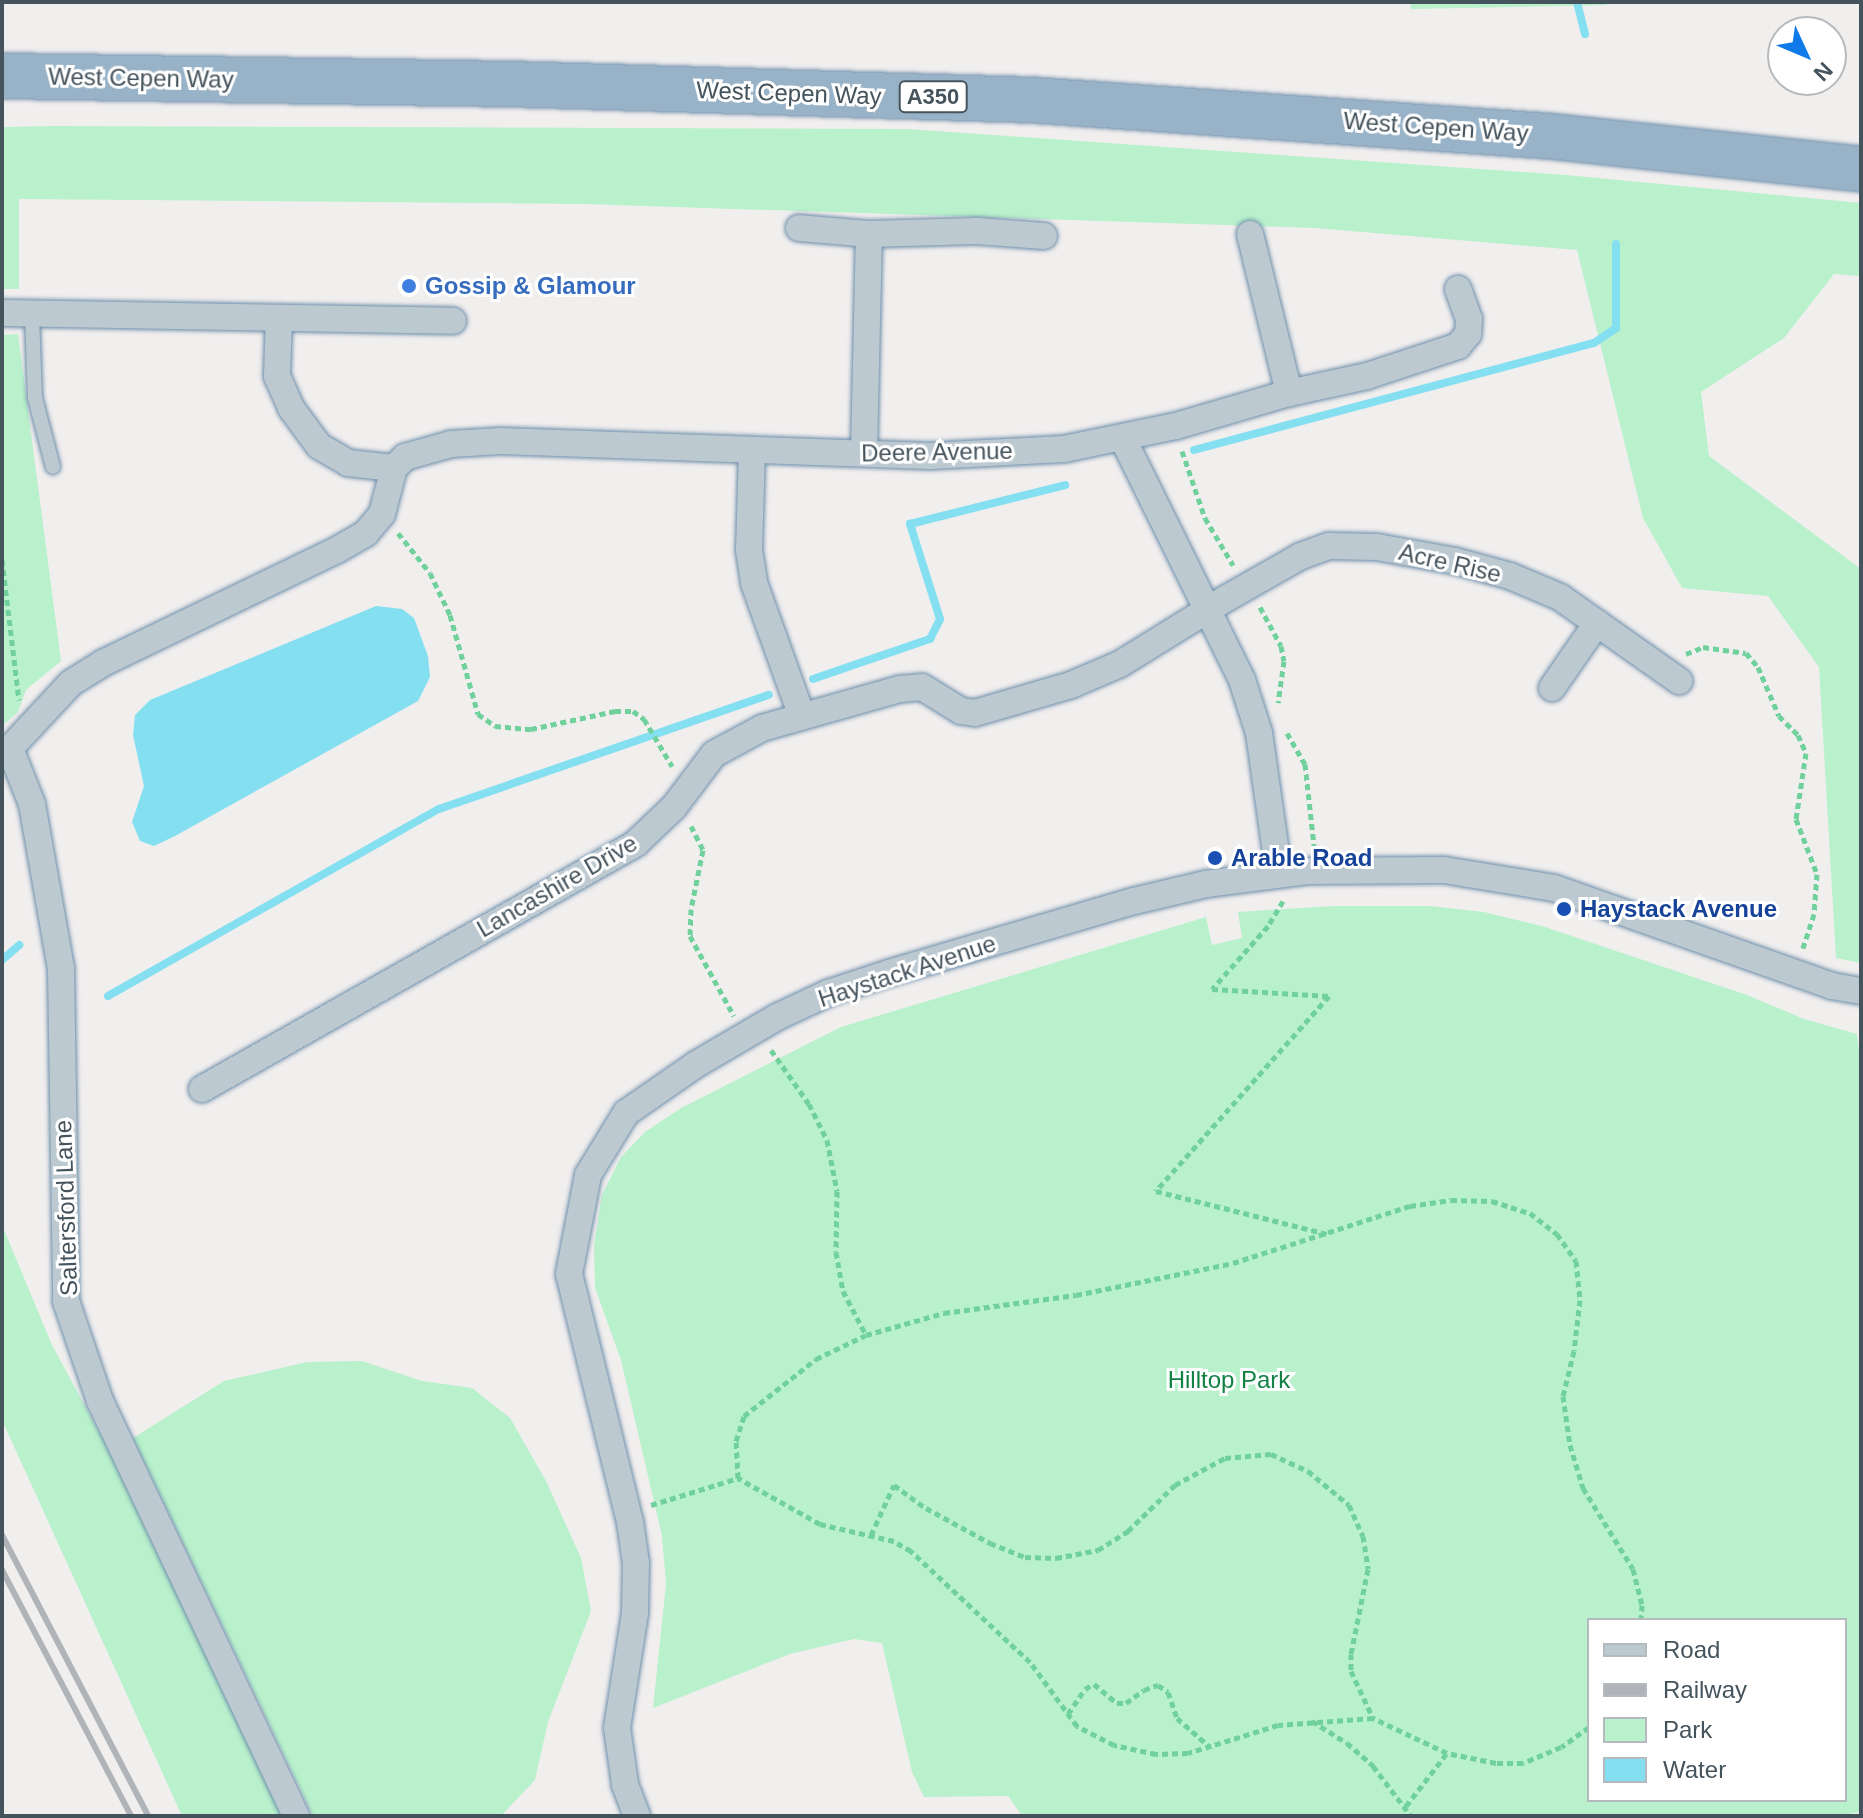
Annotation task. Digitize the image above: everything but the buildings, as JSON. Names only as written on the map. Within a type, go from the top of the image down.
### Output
[{"type":"highway","name":"West Cepen Way","points":[[2,76],[494,84],[1032,100],[1547,136],[1861,169]]},
{"type":"street","points":[[799,228],[869,234],[977,231],[1044,236]]},
{"type":"street","points":[[864,453],[869,234]]},
{"type":"street","points":[[1250,234],[1289,393]]},
{"type":"street","name":"Deere Avenue","points":[[394,468],[405,457],[451,444],[501,441],[930,456],[1064,449],[1123,439],[1289,393],[1367,376],[1458,346],[1468,334],[1469,319],[1458,289]]},
{"type":"street","points":[[2,313],[453,321]]},
{"type":"street","points":[[13,746],[42,710],[71,683],[103,663],[337,550],[366,533],[382,514],[394,468],[348,463],[319,446],[291,408],[277,376],[279,318]]},
{"type":"street","points":[[1123,439],[1242,680],[1259,733],[1279,873]]},
{"type":"street","points":[[752,450],[749,550],[754,583],[802,716]]},
{"type":"street","name":"Acre Rise","points":[[1208,611],[1301,556],[1329,546],[1365,547],[1455,561],[1510,576],[1560,597],[1669,674]]},
{"type":"street","name":"Lancashire Drive","points":[[202,1089],[636,843],[674,807],[714,754],[762,728],[900,689],[922,687],[961,711],[987,712],[1071,685],[1120,664],[1208,611]]},
{"type":"street","points":[[1552,688],[1597,623]]},
{"type":"street","name":"Saltersford Lane","points":[[13,746],[32,804],[61,968],[66,1301],[100,1401],[296,1816]]},
{"type":"street","name":"Haystack Avenue","points":[[637,1816],[625,1784],[617,1728],[635,1613],[636,1563],[629,1517],[569,1274],[588,1175],[626,1113],[751,1033],[828,993],[1134,901],[1206,884],[1279,873],[1444,870],[1517,880],[1554,888],[1832,986],[1861,991]]},
{"type":"lane","points":[[32,314],[35,398],[53,467]]},
{"type":"path","points":[[382,514],[430,573],[450,615],[478,714],[495,726],[531,729],[615,711],[633,711],[644,719],[663,751]]},
{"type":"path","points":[[2,560],[13,666],[13,746]]},
{"type":"path","points":[[1669,674],[1703,647],[1746,653],[1758,667],[1779,716],[1798,735],[1806,753],[1796,819],[1817,874],[1814,914],[1796,972]]},
{"type":"path","points":[[674,807],[696,831],[703,850],[691,909],[690,936],[751,1033],[809,1104],[827,1140],[837,1191],[836,1252],[843,1291],[866,1335]]},
{"type":"path","points":[[1284,900],[1268,926],[1212,989],[1329,996],[1156,1191],[1328,1234]]},
{"type":"path","points":[[738,1478],[736,1441],[744,1416],[816,1359],[866,1335],[944,1313],[1076,1295],[1178,1275],[1328,1234],[1410,1206],[1451,1200],[1492,1201],[1530,1213],[1557,1234],[1576,1261],[1580,1300],[1574,1351],[1563,1396],[1570,1445],[1583,1488],[1633,1569],[1642,1605],[1641,1618]]},
{"type":"path","points":[[871,1535],[894,1485],[926,1508],[990,1543],[1025,1557],[1056,1558],[1098,1550],[1128,1531],[1175,1485],[1225,1458],[1271,1454],[1308,1471],[1349,1505],[1363,1536],[1368,1569],[1351,1654],[1351,1671],[1373,1718]]},
{"type":"path","points":[[629,1517],[738,1478],[820,1524],[845,1533],[894,1541],[911,1551],[942,1578],[970,1610],[1030,1662],[1077,1726],[1134,1751],[1188,1753],[1278,1725],[1311,1720],[1373,1718],[1447,1753],[1496,1763],[1523,1763],[1561,1747],[1587,1728]]},
{"type":"path","points":[[1068,1714],[1085,1689],[1094,1684],[1117,1703],[1126,1703],[1149,1686],[1158,1685],[1172,1699],[1177,1718],[1210,1747]]},
{"type":"path","points":[[1311,1720],[1347,1743],[1373,1766],[1411,1816]]},
{"type":"path","points":[[1406,1806],[1447,1753]]},
{"type":"green space","points":[[1410,2],[1607,2],[1607,5],[1411,9]]},
{"type":"green space","points":[[2,127],[908,129],[1566,175],[1861,203],[1861,276],[1834,274],[1784,338],[1701,392],[1709,456],[1861,569],[1861,963],[1836,958],[1819,667],[1768,596],[1682,588],[1643,518],[1577,250],[1315,228],[585,204],[19,199],[19,289],[2,289]]},
{"type":"green space","points":[[18,334],[61,661],[26,690],[18,712],[2,726],[2,335]]},
{"type":"green space","name":"Hilltop Park","points":[[1333,906],[1430,906],[1484,912],[1542,926],[1747,995],[1804,1019],[1857,1034],[1861,1069],[1861,1812],[1836,1816],[1022,1816],[1008,1796],[924,1797],[912,1772],[882,1643],[854,1639],[790,1654],[653,1708],[666,1584],[662,1536],[621,1360],[595,1288],[594,1245],[602,1195],[621,1157],[645,1132],[681,1108],[841,1027],[1206,917],[1212,945],[1242,938],[1238,912]]},
{"type":"green space","points":[[2,1225],[52,1345],[110,1452],[283,1816],[182,1816],[2,1420]]},
{"type":"green space","points":[[362,1361],[422,1381],[472,1388],[510,1418],[546,1481],[581,1558],[591,1611],[548,1722],[535,1780],[501,1816],[313,1816],[133,1438],[224,1381],[307,1362]]},
{"type":"water","points":[[376,606],[402,609],[414,618],[428,656],[430,677],[418,701],[175,836],[154,846],[140,841],[132,822],[144,786],[133,735],[135,715],[150,700]]},
{"type":"waterway","points":[[1577,2],[1585,34]]},
{"type":"waterway","points":[[1194,450],[1594,343],[1616,328],[1616,244]]},
{"type":"waterway","points":[[813,679],[930,639],[940,619],[910,524],[1065,485]]},
{"type":"waterway","points":[[108,996],[439,809],[769,695]]},
{"type":"waterway","points":[[2,960],[19,945]]},
{"type":"railway","points":[[2,1535],[148,1816]]},
{"type":"railway","points":[[2,1570],[131,1816]]},
{"type":"place","name":"Gossip & Glamour","points":[[409,286]]},
{"type":"place","name":"Arable Road","points":[[1215,858]]},
{"type":"place","name":"Haystack Avenue","points":[[1564,909]]}]
